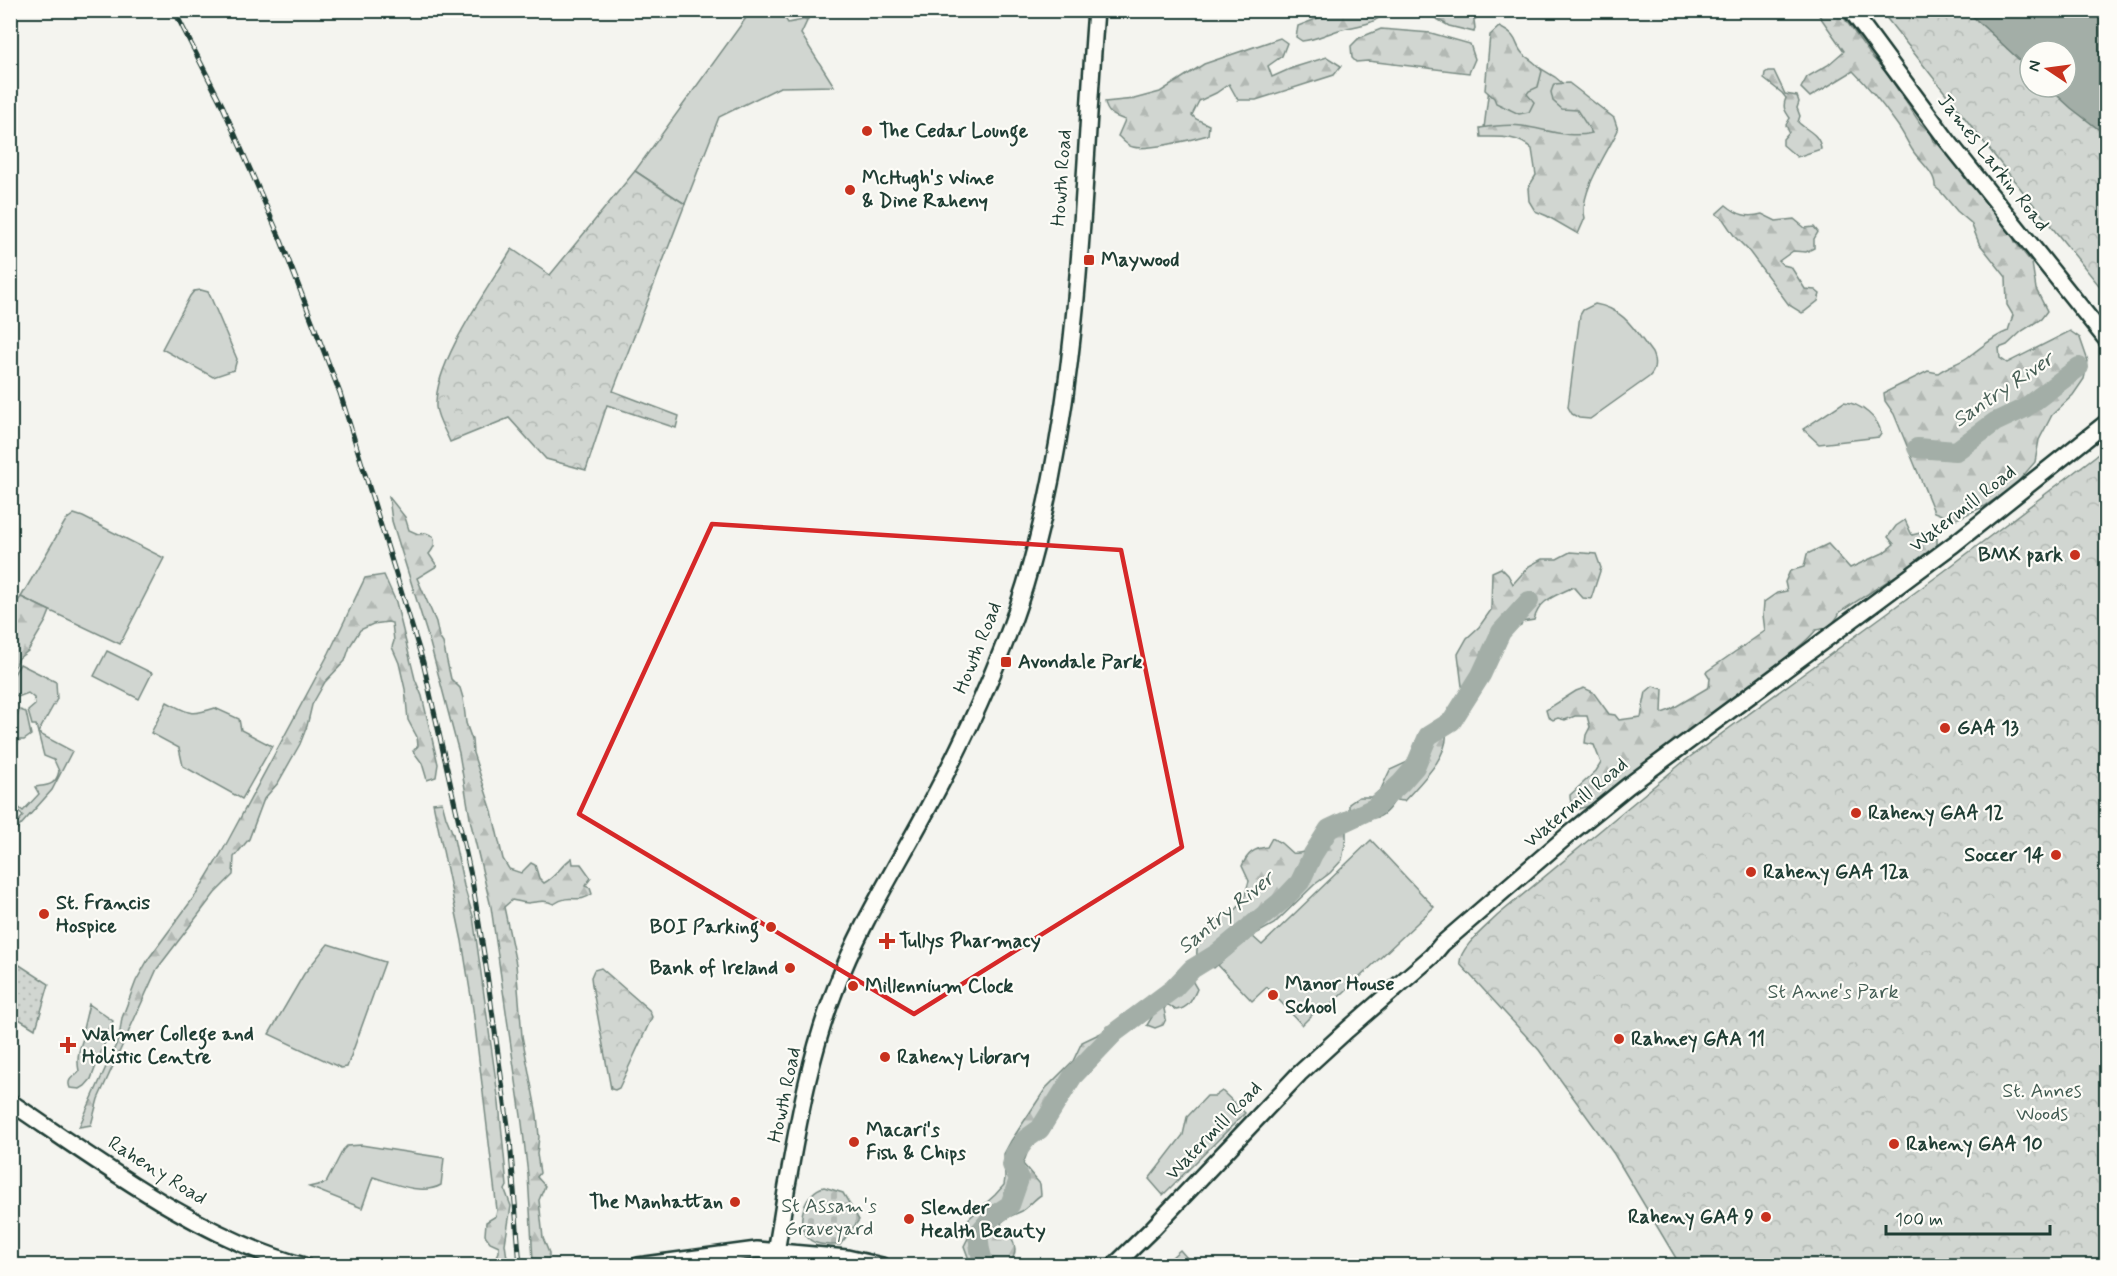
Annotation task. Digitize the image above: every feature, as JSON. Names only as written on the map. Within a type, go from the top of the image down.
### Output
[{"type":"main road","name":"Howth Road","points":[[774,1259],[788,1177],[813,1059],[835,989],[861,930],[929,807],[968,727],[1005,642],[1025,583],[1050,480],[1065,396],[1073,328],[1096,10]]},
{"type":"main road","name":"James Larkin Road","points":[[1851,10],[1947,140],[2106,339]]},
{"type":"main road","name":"Watermill Road","points":[[1114,1266],[1299,1074],[1432,956],[1442,944],[1574,830],[1683,744],[1980,524],[2106,423]]},
{"type":"main road","name":"Raheny Road","points":[[10,1102],[177,1211],[273,1257],[304,1266]]},
{"type":"main road","points":[[638,1266],[757,1250],[774,1259],[847,1258],[882,1266]]},
{"type":"main road","points":[[709,1255],[727,1259],[739,1266]]},
{"type":"highlighted area","points":[[712,524],[1121,550],[1182,847],[914,1014],[579,814]]},
{"type":"green space","points":[[1480,10],[1474,20],[1474,32],[1449,26],[1430,15],[1408,16],[1402,11]]},
{"type":"green space","points":[[751,11],[780,11],[788,23],[808,19],[801,34],[834,86],[780,87],[719,117],[685,204],[635,171]]},
{"type":"green space","points":[[1336,11],[1387,11],[1376,20],[1316,38],[1302,41],[1296,37],[1298,26]]},
{"type":"green space","points":[[1816,11],[1839,11],[1886,72],[1920,123],[1959,168],[1968,183],[1986,198],[1995,215],[2032,263],[2036,289],[2047,311],[2041,319],[2022,331],[2007,345],[1999,348],[2000,358],[2007,363],[2070,331],[2080,338],[2088,361],[2084,379],[2073,395],[2052,415],[2039,440],[2035,462],[2015,485],[1985,506],[1954,520],[1934,512],[1894,414],[1885,401],[1884,393],[1928,371],[1938,373],[2008,331],[2013,315],[2007,305],[2006,277],[1979,243],[1971,223],[1935,187],[1930,172],[1913,151],[1898,126],[1876,96],[1853,71],[1810,97],[1801,88],[1807,77],[1828,65],[1844,51]]},
{"type":"green space","points":[[1881,11],[2106,11],[2106,294],[2008,173]]},
{"type":"green space","points":[[1499,27],[1511,34],[1524,55],[1542,71],[1538,87],[1527,94],[1534,102],[1529,112],[1519,114],[1496,103],[1485,90],[1490,35]]},
{"type":"green space","points":[[1381,29],[1431,33],[1470,44],[1475,59],[1469,73],[1368,61],[1356,62],[1352,58],[1351,46],[1359,38]]},
{"type":"green space","points":[[1280,38],[1287,43],[1282,56],[1268,66],[1272,77],[1327,57],[1341,66],[1334,75],[1256,100],[1238,100],[1229,84],[1199,101],[1192,115],[1209,125],[1208,135],[1170,144],[1139,148],[1129,145],[1118,136],[1125,120],[1109,112],[1105,102],[1134,99],[1160,92],[1204,64]]},
{"type":"green space","points":[[1495,41],[1555,77],[1607,121],[1594,143],[1484,128]]},
{"type":"green space","points":[[1768,71],[1774,71],[1785,94],[1797,96],[1800,116],[1798,122],[1816,136],[1821,149],[1797,157],[1783,145],[1783,139],[1789,132],[1786,125],[1790,118],[1784,104],[1786,98],[1764,79]]},
{"type":"green space","points":[[1569,83],[1614,118],[1618,130],[1590,185],[1584,208],[1585,218],[1578,234],[1535,211],[1529,201],[1528,188],[1536,175],[1532,149],[1514,139],[1481,137],[1480,128],[1511,125],[1575,135],[1592,133],[1577,110],[1562,109],[1553,101],[1551,92],[1554,84]]},
{"type":"green space","points":[[635,171],[685,204],[613,391],[679,416],[676,428],[607,405],[586,470],[546,459],[509,418],[450,442],[436,407],[444,369],[464,326],[512,249],[550,275]]},
{"type":"green space","points":[[1726,205],[1743,215],[1762,214],[1776,221],[1794,219],[1805,228],[1814,227],[1818,232],[1814,239],[1814,248],[1806,252],[1793,251],[1779,261],[1791,267],[1805,289],[1815,290],[1820,294],[1818,301],[1802,313],[1789,305],[1748,250],[1735,237],[1723,219],[1716,214]]},
{"type":"green space","points":[[194,291],[208,292],[237,359],[234,370],[213,377],[162,349],[190,296]]},
{"type":"green space","points":[[1595,304],[1614,311],[1628,322],[1652,353],[1655,366],[1649,377],[1590,419],[1579,418],[1572,414],[1568,407],[1580,315],[1583,310]]},
{"type":"green space","points":[[1844,402],[1856,405],[1873,418],[1880,428],[1879,437],[1819,444],[1803,429]]},
{"type":"green space","name":"St Anne's Park","points":[[2106,448],[2106,1265],[1680,1265],[1614,1154],[1539,1050],[1460,964],[1463,952],[1497,916],[1683,762],[1943,572]]},
{"type":"green space","points":[[389,497],[405,517],[409,530],[418,534],[426,533],[434,539],[434,546],[429,554],[437,566],[417,578],[436,622],[451,679],[460,688],[473,753],[492,811],[503,859],[509,869],[521,873],[531,863],[535,865],[539,878],[544,883],[572,858],[573,864],[581,864],[591,878],[585,886],[590,888],[592,894],[582,899],[565,899],[554,904],[544,901],[528,903],[512,900],[504,907],[516,964],[522,1036],[537,1115],[539,1137],[537,1154],[540,1173],[537,1177],[545,1186],[539,1200],[543,1238],[549,1253],[549,1260],[544,1264],[533,1261],[528,1175],[522,1123],[491,907],[471,824],[459,753],[430,643],[392,521]]},
{"type":"green space","points":[[74,514],[164,558],[120,644],[21,597],[66,520]]},
{"type":"green space","points":[[1905,520],[1912,535],[1932,530],[1937,538],[1937,549],[1840,612],[1831,625],[1816,630],[1794,651],[1676,746],[1591,805],[1579,809],[1573,805],[1570,795],[1596,771],[1601,763],[1594,745],[1585,743],[1590,727],[1587,716],[1553,720],[1548,717],[1546,710],[1584,688],[1593,692],[1609,714],[1615,715],[1619,720],[1641,717],[1646,692],[1653,686],[1663,689],[1662,713],[1670,710],[1709,687],[1710,678],[1706,672],[1765,631],[1764,602],[1777,593],[1787,591],[1785,582],[1790,571],[1804,567],[1807,554],[1828,544],[1850,568],[1883,553],[1894,544],[1888,537],[1896,526]]},
{"type":"green space","points":[[1570,552],[1596,554],[1601,568],[1591,599],[1583,598],[1573,587],[1549,599],[1540,607],[1534,620],[1522,622],[1521,625],[1507,632],[1494,654],[1492,663],[1482,676],[1481,685],[1474,691],[1462,686],[1458,654],[1467,638],[1479,627],[1491,610],[1492,572],[1501,568],[1513,584],[1529,566],[1542,559],[1557,559]]},
{"type":"green space","points":[[384,575],[396,602],[415,679],[422,696],[438,764],[436,777],[427,780],[422,763],[413,751],[418,746],[417,737],[408,720],[405,689],[399,663],[392,647],[394,641],[392,623],[373,624],[360,630],[350,646],[345,661],[325,682],[312,705],[300,744],[278,783],[264,799],[249,839],[234,857],[233,875],[215,893],[157,969],[98,1099],[91,1125],[79,1127],[119,1038],[122,1018],[136,981],[149,958],[197,893],[223,850],[329,653],[365,578]]},
{"type":"green space","points":[[21,597],[50,611],[28,651],[19,658],[11,674],[11,610]]},
{"type":"green space","points":[[107,651],[152,673],[139,699],[94,676]]},
{"type":"green space","points":[[20,664],[56,682],[57,699],[38,733],[36,725],[32,725],[28,711],[35,705],[34,698],[28,693],[18,697],[11,693],[11,679]]},
{"type":"green space","points":[[167,702],[195,713],[215,708],[239,719],[241,730],[272,746],[242,799],[183,766],[179,748],[151,733]]},
{"type":"green space","points":[[20,710],[26,712],[31,735],[24,740],[19,740],[17,745],[11,749],[11,727]]},
{"type":"green space","points":[[1436,724],[1446,731],[1443,750],[1432,769],[1404,801],[1395,800],[1385,813],[1375,818],[1349,809],[1349,804],[1359,797],[1372,797],[1381,789],[1390,770],[1412,760],[1421,740]]},
{"type":"green space","points":[[38,733],[72,751],[52,790],[11,836],[11,830],[23,816],[16,810],[18,807],[23,811],[39,794],[35,787],[47,785],[56,780],[58,776],[59,771],[54,760],[44,756]]},
{"type":"green space","points":[[442,802],[453,834],[473,916],[499,1103],[507,1186],[505,1190],[511,1206],[505,1244],[508,1265],[493,1265],[499,1252],[499,1246],[490,1242],[485,1235],[486,1222],[496,1216],[497,1210],[473,1009],[462,941],[433,803]]},
{"type":"green space","points":[[1336,821],[1346,825],[1346,839],[1342,860],[1330,873],[1314,885],[1274,924],[1252,936],[1214,968],[1204,964],[1197,957],[1200,938],[1211,924],[1234,911],[1241,904],[1249,881],[1242,866],[1246,858],[1255,850],[1267,847],[1272,838],[1292,853],[1303,852],[1319,833]]},
{"type":"green space","points":[[1371,840],[1434,907],[1324,1011],[1320,1007],[1302,1025],[1267,987],[1252,1001],[1218,965],[1252,936],[1262,945]]},
{"type":"green space","points":[[328,944],[385,962],[347,1067],[341,1068],[269,1034],[304,974]]},
{"type":"green space","points":[[18,964],[49,984],[35,1029],[11,1014],[11,977]]},
{"type":"green space","points":[[601,968],[649,1010],[652,1017],[619,1088],[615,1090],[611,1089],[591,977],[594,970]]},
{"type":"green space","points":[[1177,974],[1190,977],[1197,989],[1190,1003],[1176,1010],[1167,1004],[1164,1009],[1166,1019],[1163,1025],[1155,1028],[1147,1025],[1152,1017],[1139,1020],[1083,1072],[1032,1140],[1023,1164],[1040,1184],[1041,1195],[1025,1209],[1001,1223],[1014,1242],[1014,1256],[1010,1261],[999,1266],[971,1265],[964,1246],[968,1238],[964,1223],[1004,1185],[1004,1154],[1046,1088],[1073,1061],[1082,1042],[1116,1023],[1127,1012],[1149,999]]},
{"type":"green space","points":[[89,1004],[113,1021],[91,1079],[80,1089],[70,1088],[70,1080],[79,1071],[78,1056],[86,1032],[83,1029]]},
{"type":"green space","points":[[1222,1091],[1245,1113],[1163,1195],[1149,1179],[1183,1135],[1187,1117],[1207,1096],[1215,1096]]},
{"type":"green space","points":[[361,1145],[444,1158],[441,1185],[416,1189],[373,1177],[362,1208],[309,1187],[326,1183],[347,1146]]},
{"type":"green space","name":"St Assam's Graveyard","points":[[824,1187],[843,1193],[859,1220],[840,1245],[811,1241],[802,1225],[807,1201],[817,1190]]},
{"type":"green space","points":[[1180,1250],[1193,1265],[1163,1265]]},
{"type":"shaded area","points":[[1967,11],[2106,11],[2106,135],[2061,99],[2078,99],[2078,39],[2018,39],[2018,59]]},
{"type":"waterway","name":"Santry River","points":[[1917,448],[1956,451],[1995,422],[2025,408],[2079,367]]},
{"type":"waterway","name":"Santry River","points":[[984,1266],[978,1234],[993,1216],[1010,1205],[1019,1179],[1012,1165],[1015,1154],[1026,1139],[1040,1129],[1073,1076],[1114,1033],[1173,989],[1192,969],[1218,953],[1284,899],[1300,882],[1313,854],[1329,829],[1374,808],[1401,783],[1415,767],[1428,736],[1452,721],[1481,675],[1501,632],[1529,601]]},
{"type":"railway","points":[[174,10],[223,107],[280,238],[340,393],[423,662],[472,880],[486,967],[510,1140],[520,1266]]},
{"type":"place","name":"The Cedar Lounge","points":[[867,131]]},
{"type":"place","name":"McHugh's Wine & Dine Raheny","points":[[850,190]]},
{"type":"place","name":"Maywood","points":[[1089,260]]},
{"type":"place","name":"BMX park","points":[[2075,555]]},
{"type":"place","name":"Avondale Park","points":[[1006,662]]},
{"type":"place","name":"GAA 13","points":[[1945,728]]},
{"type":"place","name":"Raheny GAA 12","points":[[1856,813]]},
{"type":"place","name":"Soccer 14","points":[[2056,855]]},
{"type":"place","name":"Raheny GAA 12a","points":[[1751,872]]},
{"type":"place","name":"St. Francis Hospice","points":[[44,914]]},
{"type":"place","name":"BOI Parking","points":[[771,927]]},
{"type":"place","name":"Tullys Pharmacy","points":[[887,941]]},
{"type":"place","name":"Bank of Ireland","points":[[790,968]]},
{"type":"place","name":"Millennium Clock","points":[[853,986]]},
{"type":"place","name":"Manor House School","points":[[1273,995]]},
{"type":"place","name":"Rahney GAA 11","points":[[1619,1039]]},
{"type":"place","name":"Walmer College and Holistic Centre","points":[[68,1045]]},
{"type":"place","name":"Raheny Library","points":[[885,1057]]},
{"type":"place","name":"Macari's Fish & Chips","points":[[854,1142]]},
{"type":"place","name":"Raheny GAA 10","points":[[1894,1144]]},
{"type":"place","name":"The Manhattan","points":[[735,1202]]},
{"type":"place","name":"Raheny GAA 9","points":[[1766,1217]]},
{"type":"place","name":"Slender Health Beauty","points":[[909,1219]]},
{"type":"park label","name":"St. Annes Woods","points":[[2042,1102]]}]
